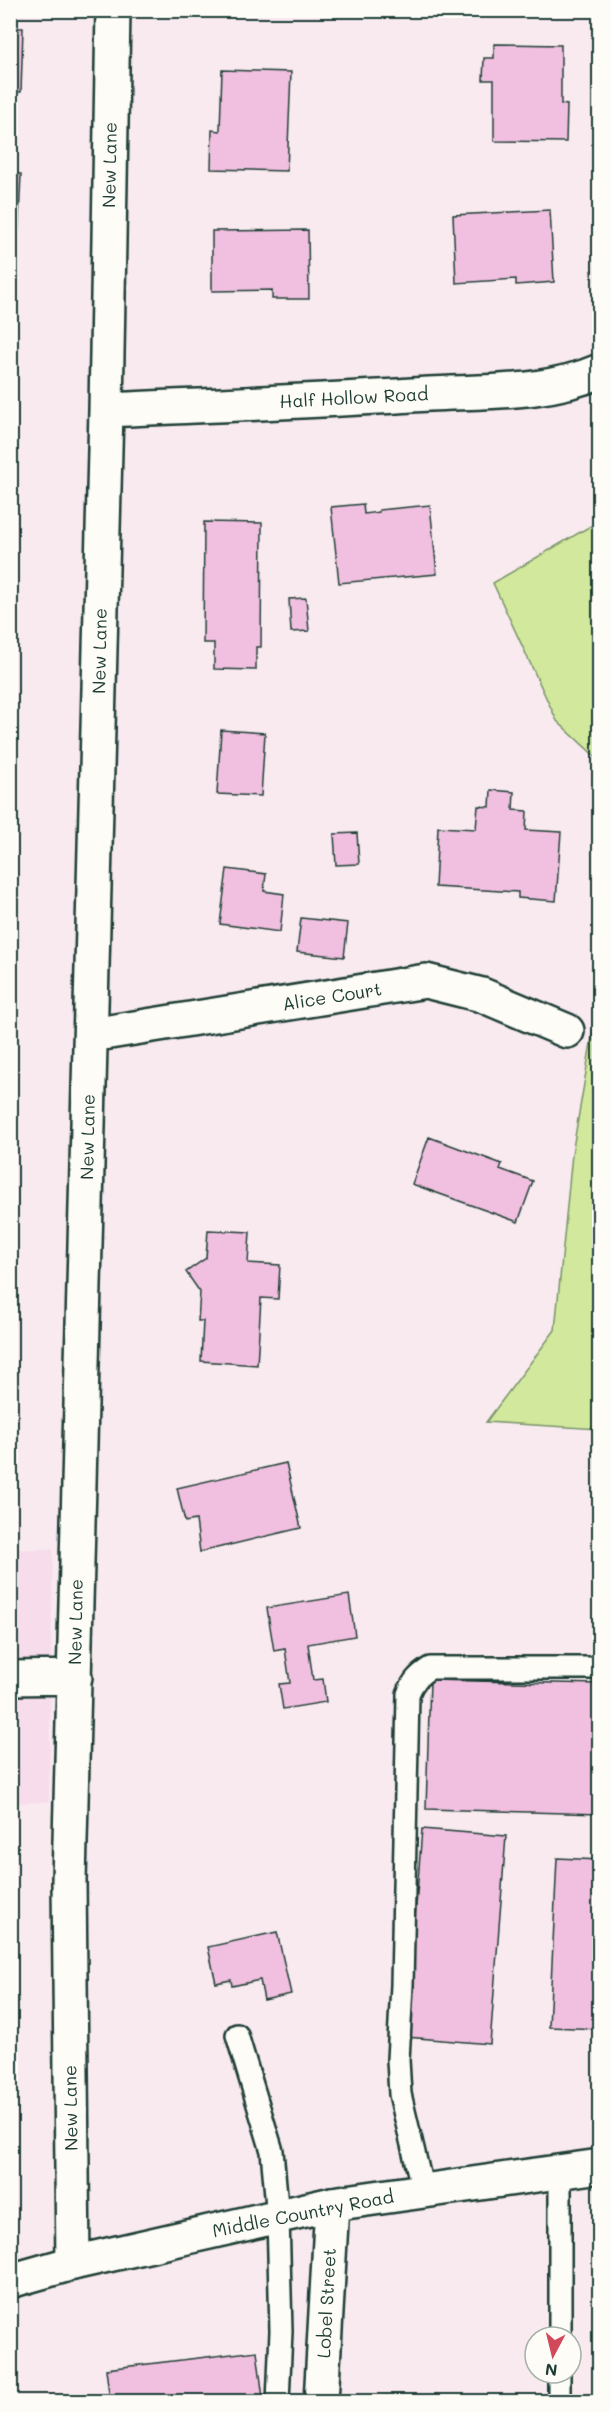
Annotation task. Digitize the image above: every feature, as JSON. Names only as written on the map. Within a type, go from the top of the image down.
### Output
[{"type":"street","name":"New Lane","points":[[73,2263],[69,1881],[106,410],[112,10]]},
{"type":"street","name":"Half Hollow Road","points":[[106,410],[371,398],[547,387],[582,379],[600,371]]},
{"type":"street","name":"Alice Court","points":[[91,1035],[426,981],[482,995],[567,1031]]},
{"type":"street","points":[[10,1678],[75,1677]]},
{"type":"street","name":"Middle Country Road","points":[[10,2281],[73,2263],[332,2204],[600,2166]]},
{"type":"street","name":"Lobel Street","points":[[321,2402],[332,2204]]},
{"type":"lane","points":[[423,2192],[400,2094],[398,2060],[402,1985],[408,1694],[413,1682],[430,1668],[600,1668]]},
{"type":"lane","points":[[237,2035],[272,2151],[278,2217],[281,2331],[278,2402]]},
{"type":"lane","points":[[560,2172],[560,2325]]},
{"type":"lane","points":[[559,2385],[559,2402]]},
{"type":"shaded area","points":[[10,1549],[53,1549],[49,1802],[11,1803]]},
{"type":"green space","points":[[599,521],[599,760],[557,721],[493,583]]},
{"type":"green space","points":[[599,996],[599,1429],[486,1422],[555,1330],[572,1154]]},
{"type":"building","points":[[10,28],[23,28],[21,92],[10,92]]},
{"type":"building","points":[[494,44],[561,45],[561,104],[567,105],[566,142],[494,141],[494,80],[483,80],[484,58],[494,58]]},
{"type":"building","points":[[222,70],[291,72],[287,171],[211,169],[212,130],[220,131]]},
{"type":"building","points":[[10,174],[21,174],[18,241],[10,240]]},
{"type":"building","points":[[550,210],[554,282],[516,285],[516,279],[456,283],[453,215]]},
{"type":"building","points":[[308,230],[309,299],[272,299],[272,290],[212,291],[212,231]]},
{"type":"building","points":[[363,504],[364,514],[379,512],[379,510],[430,505],[437,574],[339,583],[331,507]]},
{"type":"building","points":[[204,522],[262,523],[261,647],[256,647],[256,670],[214,669],[214,643],[203,643]]},
{"type":"building","points":[[306,598],[309,631],[291,632],[289,599]]},
{"type":"building","points":[[221,730],[265,733],[261,796],[217,794]]},
{"type":"building","points":[[491,790],[514,792],[513,810],[527,811],[526,830],[561,832],[556,901],[518,898],[518,892],[435,887],[438,827],[476,829],[478,806],[490,807]]},
{"type":"building","points":[[357,833],[359,864],[336,865],[334,834]]},
{"type":"building","points":[[227,869],[266,874],[264,891],[284,894],[280,932],[220,924]]},
{"type":"building","points":[[301,918],[348,923],[344,957],[297,952]]},
{"type":"building","points":[[429,1137],[502,1164],[500,1169],[533,1181],[518,1222],[412,1184]]},
{"type":"building","points":[[208,1230],[250,1232],[248,1263],[280,1265],[278,1299],[261,1298],[257,1365],[201,1361],[203,1321],[198,1321],[200,1292],[186,1272],[206,1258]]},
{"type":"building","points":[[286,1463],[301,1528],[200,1552],[196,1520],[185,1522],[177,1488]]},
{"type":"building","points":[[349,1595],[355,1636],[308,1644],[313,1680],[323,1679],[326,1702],[283,1709],[279,1684],[290,1683],[285,1649],[274,1651],[267,1608]]},
{"type":"building","points":[[430,1680],[600,1684],[600,1814],[426,1809]]},
{"type":"building","points":[[422,1829],[506,1836],[490,2044],[406,2037]]},
{"type":"building","points":[[557,1858],[600,1860],[600,2029],[549,2027]]},
{"type":"building","points":[[277,1932],[291,1994],[264,2000],[260,1980],[232,1986],[231,1980],[216,1983],[208,1947]]},
{"type":"building","points":[[257,2351],[263,2398],[250,2399],[251,2402],[110,2402],[106,2369]]}]
